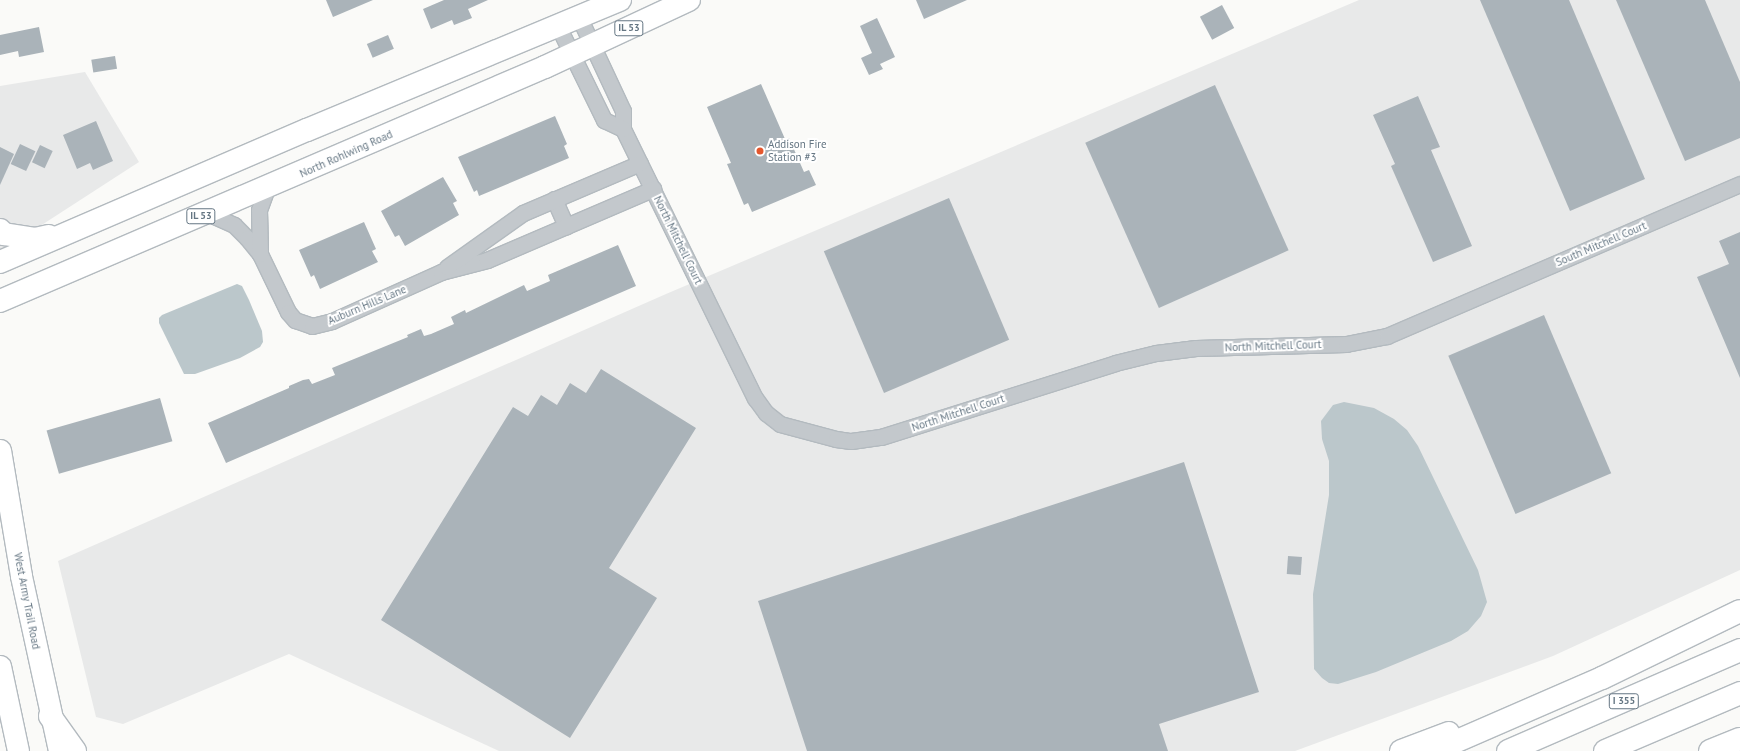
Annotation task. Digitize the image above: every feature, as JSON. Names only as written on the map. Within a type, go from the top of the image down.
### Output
[{"type":"main road","name":"IL 53","points":[[0,262],[362,107],[620,0]]},
{"type":"main road","name":"North Rohlwing Road","points":[[0,301],[267,188],[572,54],[689,0]]},
{"type":"main road","points":[[0,230],[4,234],[35,238],[70,232]]},
{"type":"main road","name":"West Army Trail Road","points":[[0,450],[21,576],[50,716],[59,751]]},
{"type":"main road","points":[[1434,751],[1602,678],[1740,611]]},
{"type":"main road","name":"I 355","points":[[1508,751],[1740,650]]},
{"type":"main road","points":[[0,666],[18,751]]},
{"type":"main road","points":[[1401,751],[1602,678]]},
{"type":"main road","points":[[1605,751],[1740,693]]},
{"type":"main road","points":[[50,716],[75,751]]},
{"type":"main road","points":[[1710,751],[1740,739]]},
{"type":"street","name":"North Mitchell Court","points":[[579,17],[623,111],[622,129],[755,398],[766,413],[780,424],[836,439],[851,441],[881,437],[1114,363],[1156,353],[1196,348],[1365,342],[1387,336],[1462,304]]},
{"type":"street","points":[[558,26],[604,120],[622,129]]},
{"type":"street","name":"Auburn Hills Lane","points":[[441,272],[504,225],[524,213],[640,163]]},
{"type":"street","name":"South Mitchell Court","points":[[1462,304],[1740,184]]},
{"type":"street","name":"Auburn Hills Lane","points":[[260,254],[259,210],[267,188]]},
{"type":"street","name":"Auburn Hills Lane","points":[[207,213],[234,225],[260,254],[288,312],[294,320],[312,326],[332,321],[441,272],[487,260],[653,189]]},
{"type":"street","points":[[554,199],[566,226]]},
{"type":"shaded area","points":[[1359,0],[1740,0],[1740,570],[1553,656],[1295,751],[499,751],[289,654],[123,724],[96,717],[58,561],[666,294]]},
{"type":"shaded area","points":[[85,72],[139,162],[0,252],[0,86]]},
{"type":"shaded area","points":[[237,284],[242,286],[249,300],[262,331],[263,342],[260,347],[240,358],[195,374],[184,374],[159,323],[159,318],[162,315]]},
{"type":"shaded area","points":[[1344,402],[1374,408],[1394,419],[1407,430],[1418,446],[1478,570],[1487,602],[1481,616],[1468,631],[1451,641],[1376,672],[1338,684],[1329,683],[1314,669],[1313,594],[1329,495],[1329,461],[1322,439],[1321,421],[1333,405]]},
{"type":"building","points":[[326,0],[373,0],[333,17]]},
{"type":"building","points":[[444,0],[488,0],[468,9],[472,18],[454,25],[452,20],[431,29],[423,9]]},
{"type":"building","points":[[916,0],[967,0],[924,19]]},
{"type":"building","points":[[1480,0],[1569,0],[1645,179],[1570,211]]},
{"type":"building","points":[[1616,0],[1705,0],[1740,82],[1740,138],[1685,161]]},
{"type":"building","points":[[1222,5],[1234,28],[1212,40],[1200,17]]},
{"type":"building","points":[[877,18],[895,57],[880,64],[883,69],[869,75],[861,58],[872,53],[860,26]]},
{"type":"building","points":[[39,27],[44,52],[19,57],[18,51],[0,55],[0,35]]},
{"type":"building","points":[[388,35],[394,49],[373,58],[367,44]]},
{"type":"building","points":[[115,56],[117,69],[93,73],[91,60]]},
{"type":"building","name":"Addison Fire Station #3","points":[[761,84],[785,139],[789,138],[804,172],[809,170],[816,185],[752,212],[748,203],[744,205],[727,164],[731,163],[707,107]]},
{"type":"building","points":[[1215,85],[1289,250],[1159,308],[1085,143]]},
{"type":"building","points":[[1418,96],[1440,147],[1431,150],[1472,246],[1433,262],[1391,166],[1395,164],[1373,115]]},
{"type":"building","points":[[555,116],[567,144],[564,146],[569,158],[479,196],[477,190],[474,192],[458,157]]},
{"type":"building","points":[[96,121],[113,161],[93,170],[90,163],[77,169],[63,135]]},
{"type":"building","points":[[20,144],[35,151],[26,171],[11,164]]},
{"type":"building","points":[[40,145],[53,151],[45,168],[32,162]]},
{"type":"building","points":[[0,147],[14,154],[0,185]]},
{"type":"building","points":[[443,177],[457,201],[453,203],[459,215],[405,246],[399,235],[395,237],[381,211]]},
{"type":"building","points":[[949,198],[1009,340],[884,393],[824,251]]},
{"type":"building","points":[[364,222],[376,249],[372,251],[378,262],[320,289],[314,275],[311,277],[299,250]]},
{"type":"building","points":[[1740,232],[1740,378],[1697,277],[1729,264],[1719,241]]},
{"type":"building","points":[[618,245],[636,286],[226,463],[208,423],[289,388],[289,386],[303,380],[309,379],[312,384],[335,375],[332,368],[408,337],[407,335],[421,329],[424,336],[431,334],[454,324],[451,317],[465,310],[466,313],[524,285],[527,291],[550,281],[548,275]]},
{"type":"building","points":[[1544,315],[1611,473],[1515,514],[1448,356]]},
{"type":"building","points":[[601,369],[696,428],[609,568],[657,598],[570,738],[381,620],[513,407],[528,416],[541,395],[557,405],[570,383],[586,393]]},
{"type":"building","points":[[160,398],[172,441],[59,474],[47,431]]},
{"type":"building","points":[[1184,462],[1259,692],[1159,724],[1168,751],[807,751],[758,601]]},
{"type":"building","points":[[1288,556],[1302,557],[1301,575],[1287,574]]},
{"type":"place","name":"Addison Fire Station #3","points":[[760,151]]}]
